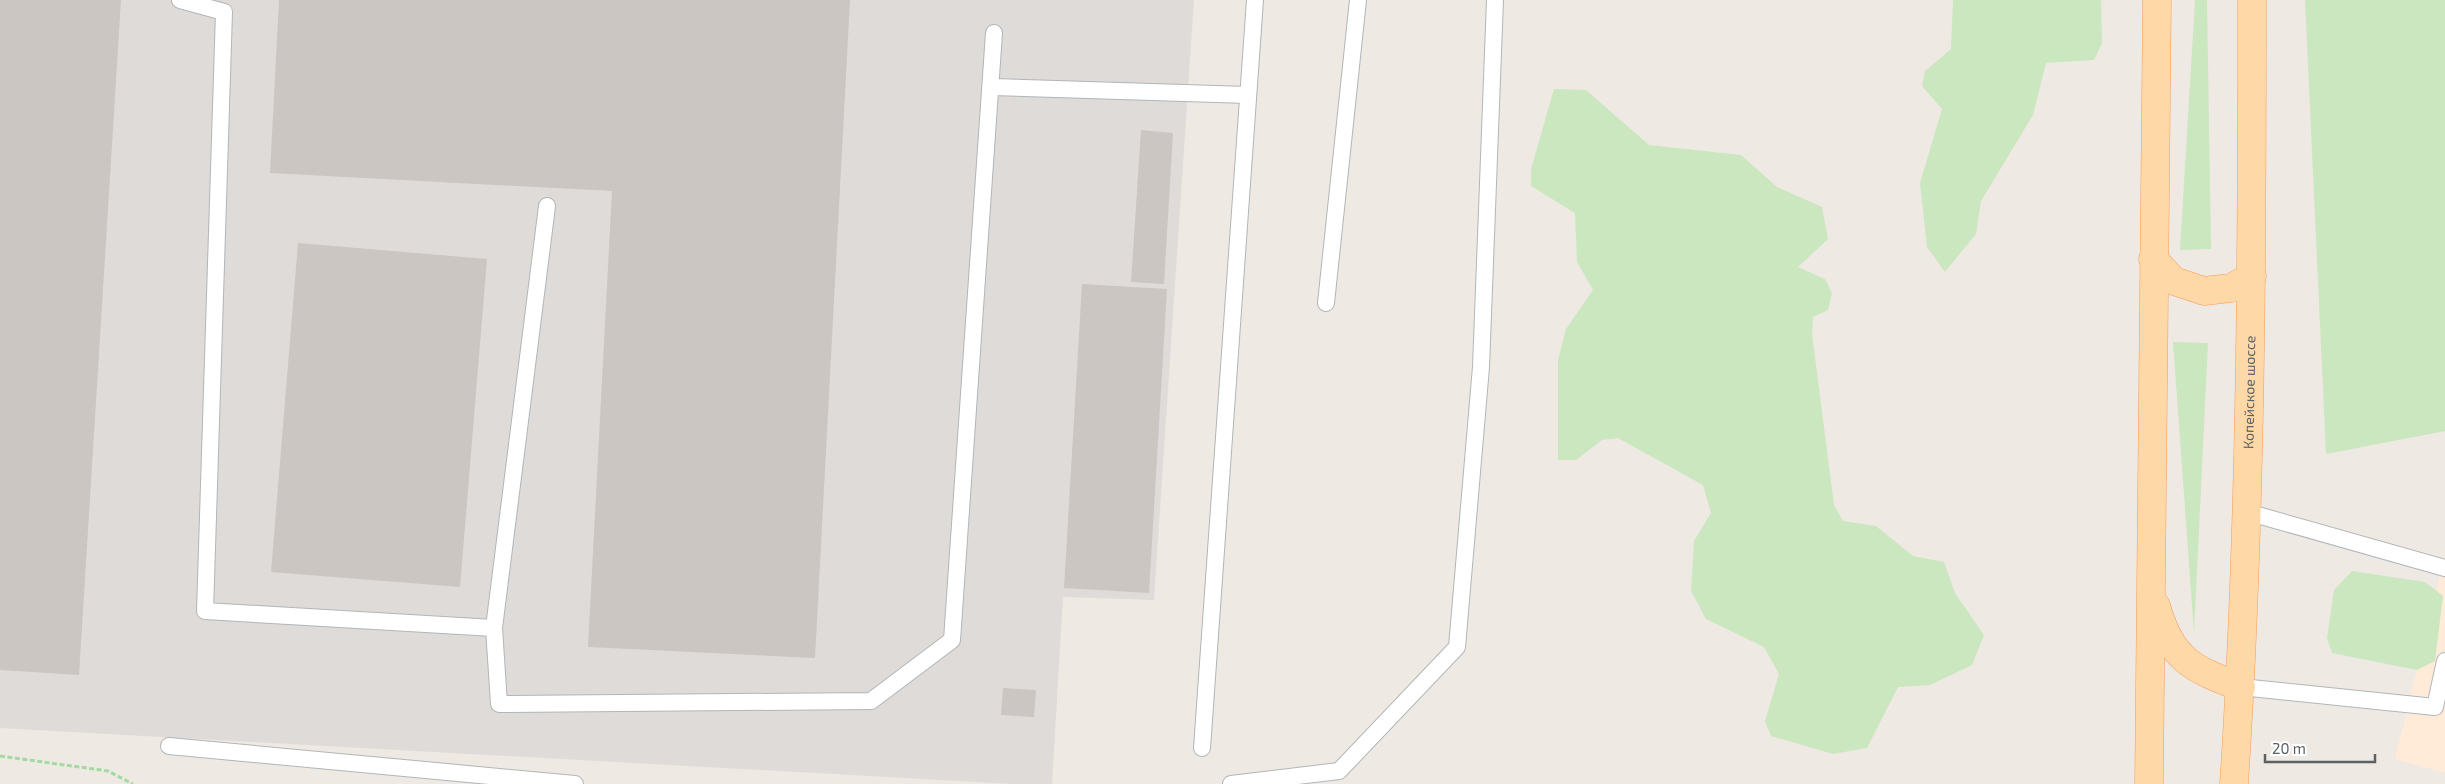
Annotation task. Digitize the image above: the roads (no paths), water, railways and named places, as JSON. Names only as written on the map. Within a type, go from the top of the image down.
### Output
[{"type":"main road","points":[[2149,784],[2157,0]]},
{"type":"main road","name":"Копейское шоссе","points":[[2234,784],[2241,687],[2247,512],[2252,276],[2252,0]]},
{"type":"main road","points":[[2153,259],[2174,281],[2204,291],[2231,288],[2252,276]]},
{"type":"main road","points":[[2151,587],[2162,629],[2183,660],[2208,676],[2241,687]]},
{"type":"lane","points":[[180,0],[224,12],[205,611],[494,628]]},
{"type":"lane","points":[[1202,748],[1255,0]]},
{"type":"lane","points":[[1326,303],[1358,0]]},
{"type":"lane","points":[[1231,784],[1338,771],[1457,647],[1481,367],[1495,0]]},
{"type":"lane","points":[[547,206],[494,628],[499,704],[871,701],[952,640],[994,33]]},
{"type":"lane","points":[[991,87],[1248,96]]},
{"type":"lane","points":[[2247,512],[2445,568]]},
{"type":"lane","points":[[2241,687],[2440,709],[2445,661]]},
{"type":"lane","points":[[169,746],[575,784]]}]
